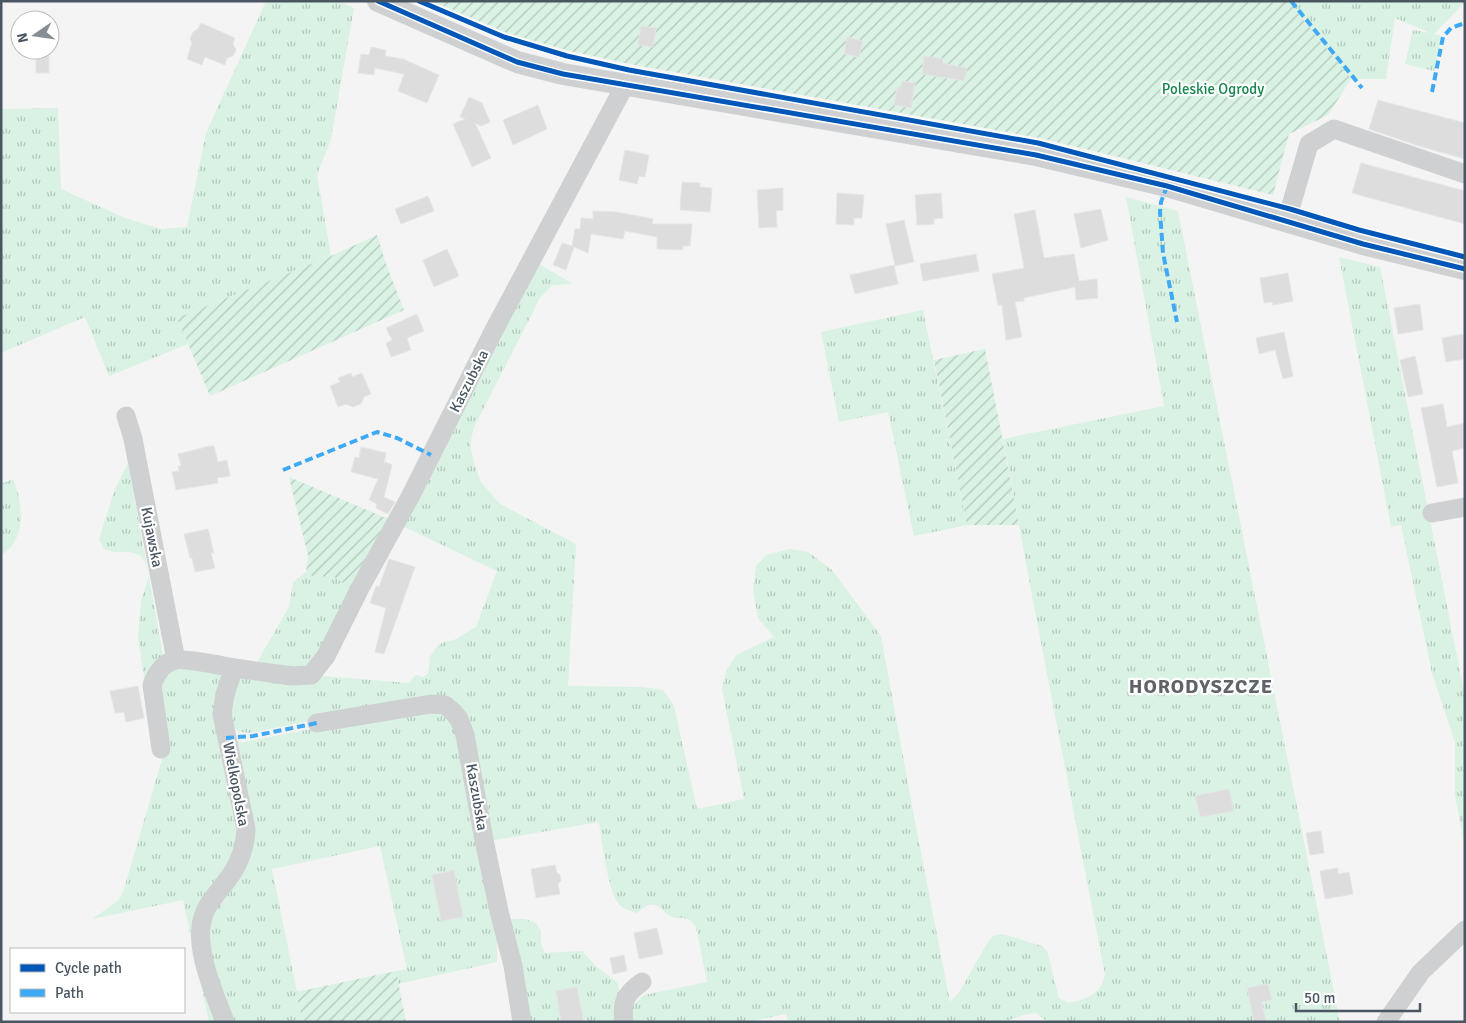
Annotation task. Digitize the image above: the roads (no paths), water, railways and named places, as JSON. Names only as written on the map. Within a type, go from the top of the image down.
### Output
[{"type":"street","points":[[378,1],[517,62],[563,74],[1036,155],[1168,186],[1363,244],[1465,269]]},
{"type":"street","name":"Kaszubska","points":[[234,668],[292,676],[311,675],[326,656],[360,588],[410,497],[493,332],[625,85]]},
{"type":"street","points":[[1285,221],[1309,144],[1334,129],[1465,174]]},
{"type":"street","name":"Kujawska","points":[[126,416],[133,439],[176,660]]},
{"type":"street","points":[[1432,513],[1465,507]]},
{"type":"street","points":[[161,749],[152,685],[155,676],[162,667],[176,660],[234,668]]},
{"type":"street","name":"Wielkopolska","points":[[226,1022],[215,995],[200,936],[204,912],[235,871],[245,844],[246,829],[222,714],[225,694],[234,668]]},
{"type":"street","name":"Kaszubska","points":[[317,723],[431,704],[444,705],[454,712],[459,719],[469,753],[484,840],[515,974],[522,1022]]},
{"type":"street","points":[[1386,1022],[1421,972],[1465,930]]},
{"type":"street","points":[[624,1022],[625,998],[632,988],[642,982]]},
{"type":"district","name":"HORODYSZCZE","points":[[1201,686]]},
{"type":"park label","name":"Poleskie Ogrody","points":[[1213,89]]}]
